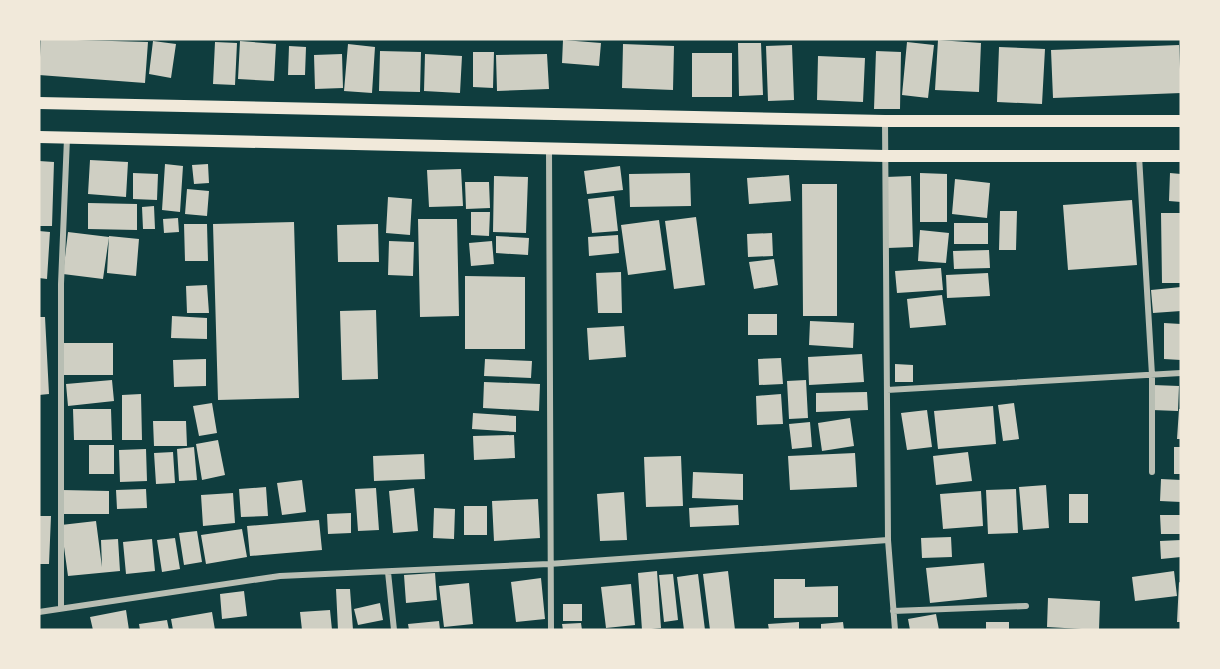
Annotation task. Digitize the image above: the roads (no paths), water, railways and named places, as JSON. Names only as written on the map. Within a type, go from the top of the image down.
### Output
[{"type":"main road","points":[[39,103],[885,121],[1181,121]]},
{"type":"main road","points":[[39,137],[885,156],[1181,156]]},
{"type":"street","points":[[885,121],[888,540],[895,630]]},
{"type":"street","points":[[61,608],[61,285],[67,137]]},
{"type":"street","points":[[549,149],[550,630]]},
{"type":"street","points":[[1139,156],[1152,375],[1152,472]]},
{"type":"street","points":[[887,390],[1181,373]]},
{"type":"street","points":[[39,612],[280,576],[549,564],[888,540]]},
{"type":"street","points":[[388,572],[394,630]]},
{"type":"street","points":[[893,611],[1026,606]]}]
